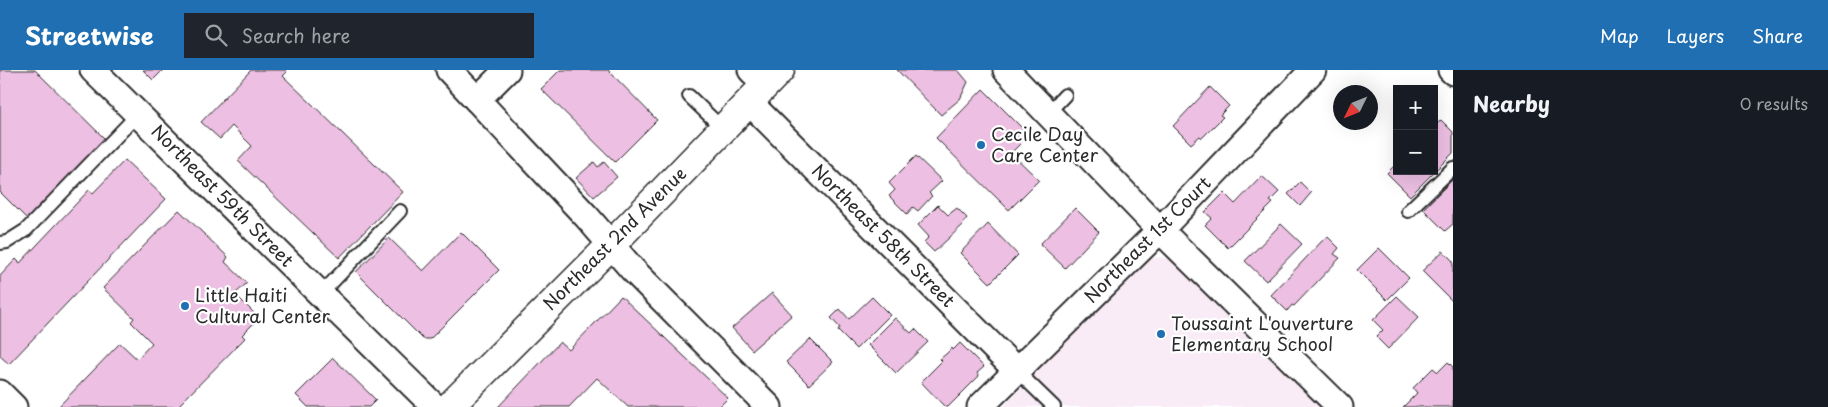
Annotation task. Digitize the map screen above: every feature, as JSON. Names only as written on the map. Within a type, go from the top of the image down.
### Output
[{"type":"main road","name":"Northeast 2nd Avenue","points":[[449,407],[723,129],[761,82]]},
{"type":"street","name":"Northeast 59th Street","points":[[93,70],[436,407]]},
{"type":"street","points":[[449,70],[587,217],[632,269],[769,407]]},
{"type":"street","points":[[478,100],[508,70]]},
{"type":"street","points":[[1006,70],[1160,230],[1340,407]]},
{"type":"street","name":"Northeast 1st Court","points":[[980,407],[1160,230],[1313,70]]},
{"type":"street","name":"Northeast 58th Street","points":[[761,82],[1016,371]]},
{"type":"street","points":[[0,393],[14,407]]},
{"type":"lane","points":[[1048,113],[1065,95]]},
{"type":"lane","points":[[689,96],[723,129]]},
{"type":"lane","points":[[0,243],[7,242],[26,230],[138,114]]},
{"type":"lane","points":[[1408,211],[1453,168]]},
{"type":"lane","points":[[321,294],[400,211]]},
{"type":"lane","points":[[1016,371],[1054,407]]},
{"type":"shaded area","name":"Toussaint L'ouverture Elementary School","points":[[1157,257],[1173,259],[1321,407],[1003,407],[1145,261]]},
{"type":"building","points":[[0,70],[35,70],[107,141],[29,221],[0,192]]},
{"type":"building","points":[[143,70],[163,70],[153,80]]},
{"type":"building","points":[[251,70],[285,70],[287,72],[283,76],[403,192],[339,258],[238,161],[252,146],[232,126],[220,139],[201,122]]},
{"type":"building","points":[[560,70],[608,70],[657,120],[615,162],[541,89]]},
{"type":"building","points":[[897,70],[958,70],[968,82],[960,99],[941,115]]},
{"type":"building","points":[[1210,87],[1229,106],[1220,115],[1223,117],[1202,138],[1200,136],[1191,144],[1173,126]]},
{"type":"building","name":"Cecile Day Care Center","points":[[983,89],[1029,135],[1011,153],[1039,180],[1009,210],[936,138]]},
{"type":"building","points":[[1441,120],[1453,132],[1453,153],[1438,168],[1438,130],[1438,123]]},
{"type":"building","points":[[916,156],[942,181],[929,193],[932,196],[918,211],[913,207],[907,214],[889,196],[895,190],[889,183]]},
{"type":"building","points":[[125,160],[166,199],[9,364],[0,356],[0,276],[16,259],[20,263],[89,190],[93,193]]},
{"type":"building","points":[[594,162],[598,167],[604,162],[617,177],[594,197],[576,178]]},
{"type":"building","points":[[1393,167],[1393,175],[1431,175],[1410,196],[1387,173]]},
{"type":"building","points":[[1262,176],[1279,192],[1270,201],[1273,203],[1228,248],[1205,225],[1212,218],[1205,212],[1224,193],[1235,204]]},
{"type":"building","points":[[1453,179],[1453,224],[1445,231],[1423,209]]},
{"type":"building","points":[[1300,182],[1311,193],[1300,206],[1288,194]]},
{"type":"building","points":[[938,205],[948,215],[957,208],[967,218],[964,224],[934,252],[924,242],[929,237],[918,225]]},
{"type":"building","points":[[1075,208],[1099,232],[1065,268],[1040,244]]},
{"type":"building","name":"Little Haiti Cultural Center","points":[[179,210],[228,257],[225,262],[247,283],[235,294],[259,318],[242,335],[245,338],[179,405],[181,407],[58,407],[120,343],[137,359],[152,343],[131,322],[134,318],[103,288]]},
{"type":"building","points":[[988,224],[1018,255],[990,283],[960,253]]},
{"type":"building","points":[[1281,224],[1302,244],[1266,281],[1245,261]]},
{"type":"building","points":[[461,232],[499,270],[430,339],[423,339],[356,272],[389,238],[423,271]]},
{"type":"building","points":[[1328,237],[1339,248],[1334,254],[1340,258],[1287,311],[1271,295]]},
{"type":"building","points":[[1379,248],[1409,278],[1387,300],[1357,270]]},
{"type":"building","points":[[1443,251],[1453,261],[1453,302],[1422,271]]},
{"type":"building","points":[[772,293],[792,315],[752,350],[732,328]]},
{"type":"building","points":[[621,296],[728,398],[719,407],[628,407],[597,378],[569,407],[498,407],[560,342],[569,350]]},
{"type":"building","points":[[1397,296],[1419,317],[1388,349],[1376,337],[1383,330],[1373,320]]},
{"type":"building","points":[[872,297],[890,315],[856,349],[838,331],[840,328],[831,318],[840,309],[849,319]]},
{"type":"building","points":[[895,318],[911,333],[915,329],[928,342],[896,373],[868,345]]},
{"type":"building","points":[[810,339],[833,362],[809,385],[786,362]]},
{"type":"building","points":[[960,343],[984,367],[977,373],[979,376],[948,407],[945,407],[921,382],[942,361],[940,359]]},
{"type":"building","points":[[333,358],[376,400],[369,407],[308,407],[296,395]]},
{"type":"building","points":[[1448,362],[1453,367],[1453,407],[1403,407],[1417,393],[1413,388],[1433,368],[1438,372]]},
{"type":"place","name":"Cecile Day Care Center","points":[[981,145]]},
{"type":"place","name":"Little Haiti Cultural Center","points":[[185,306]]},
{"type":"place","name":"Toussaint L'ouverture Elementary School","points":[[1161,334]]}]
